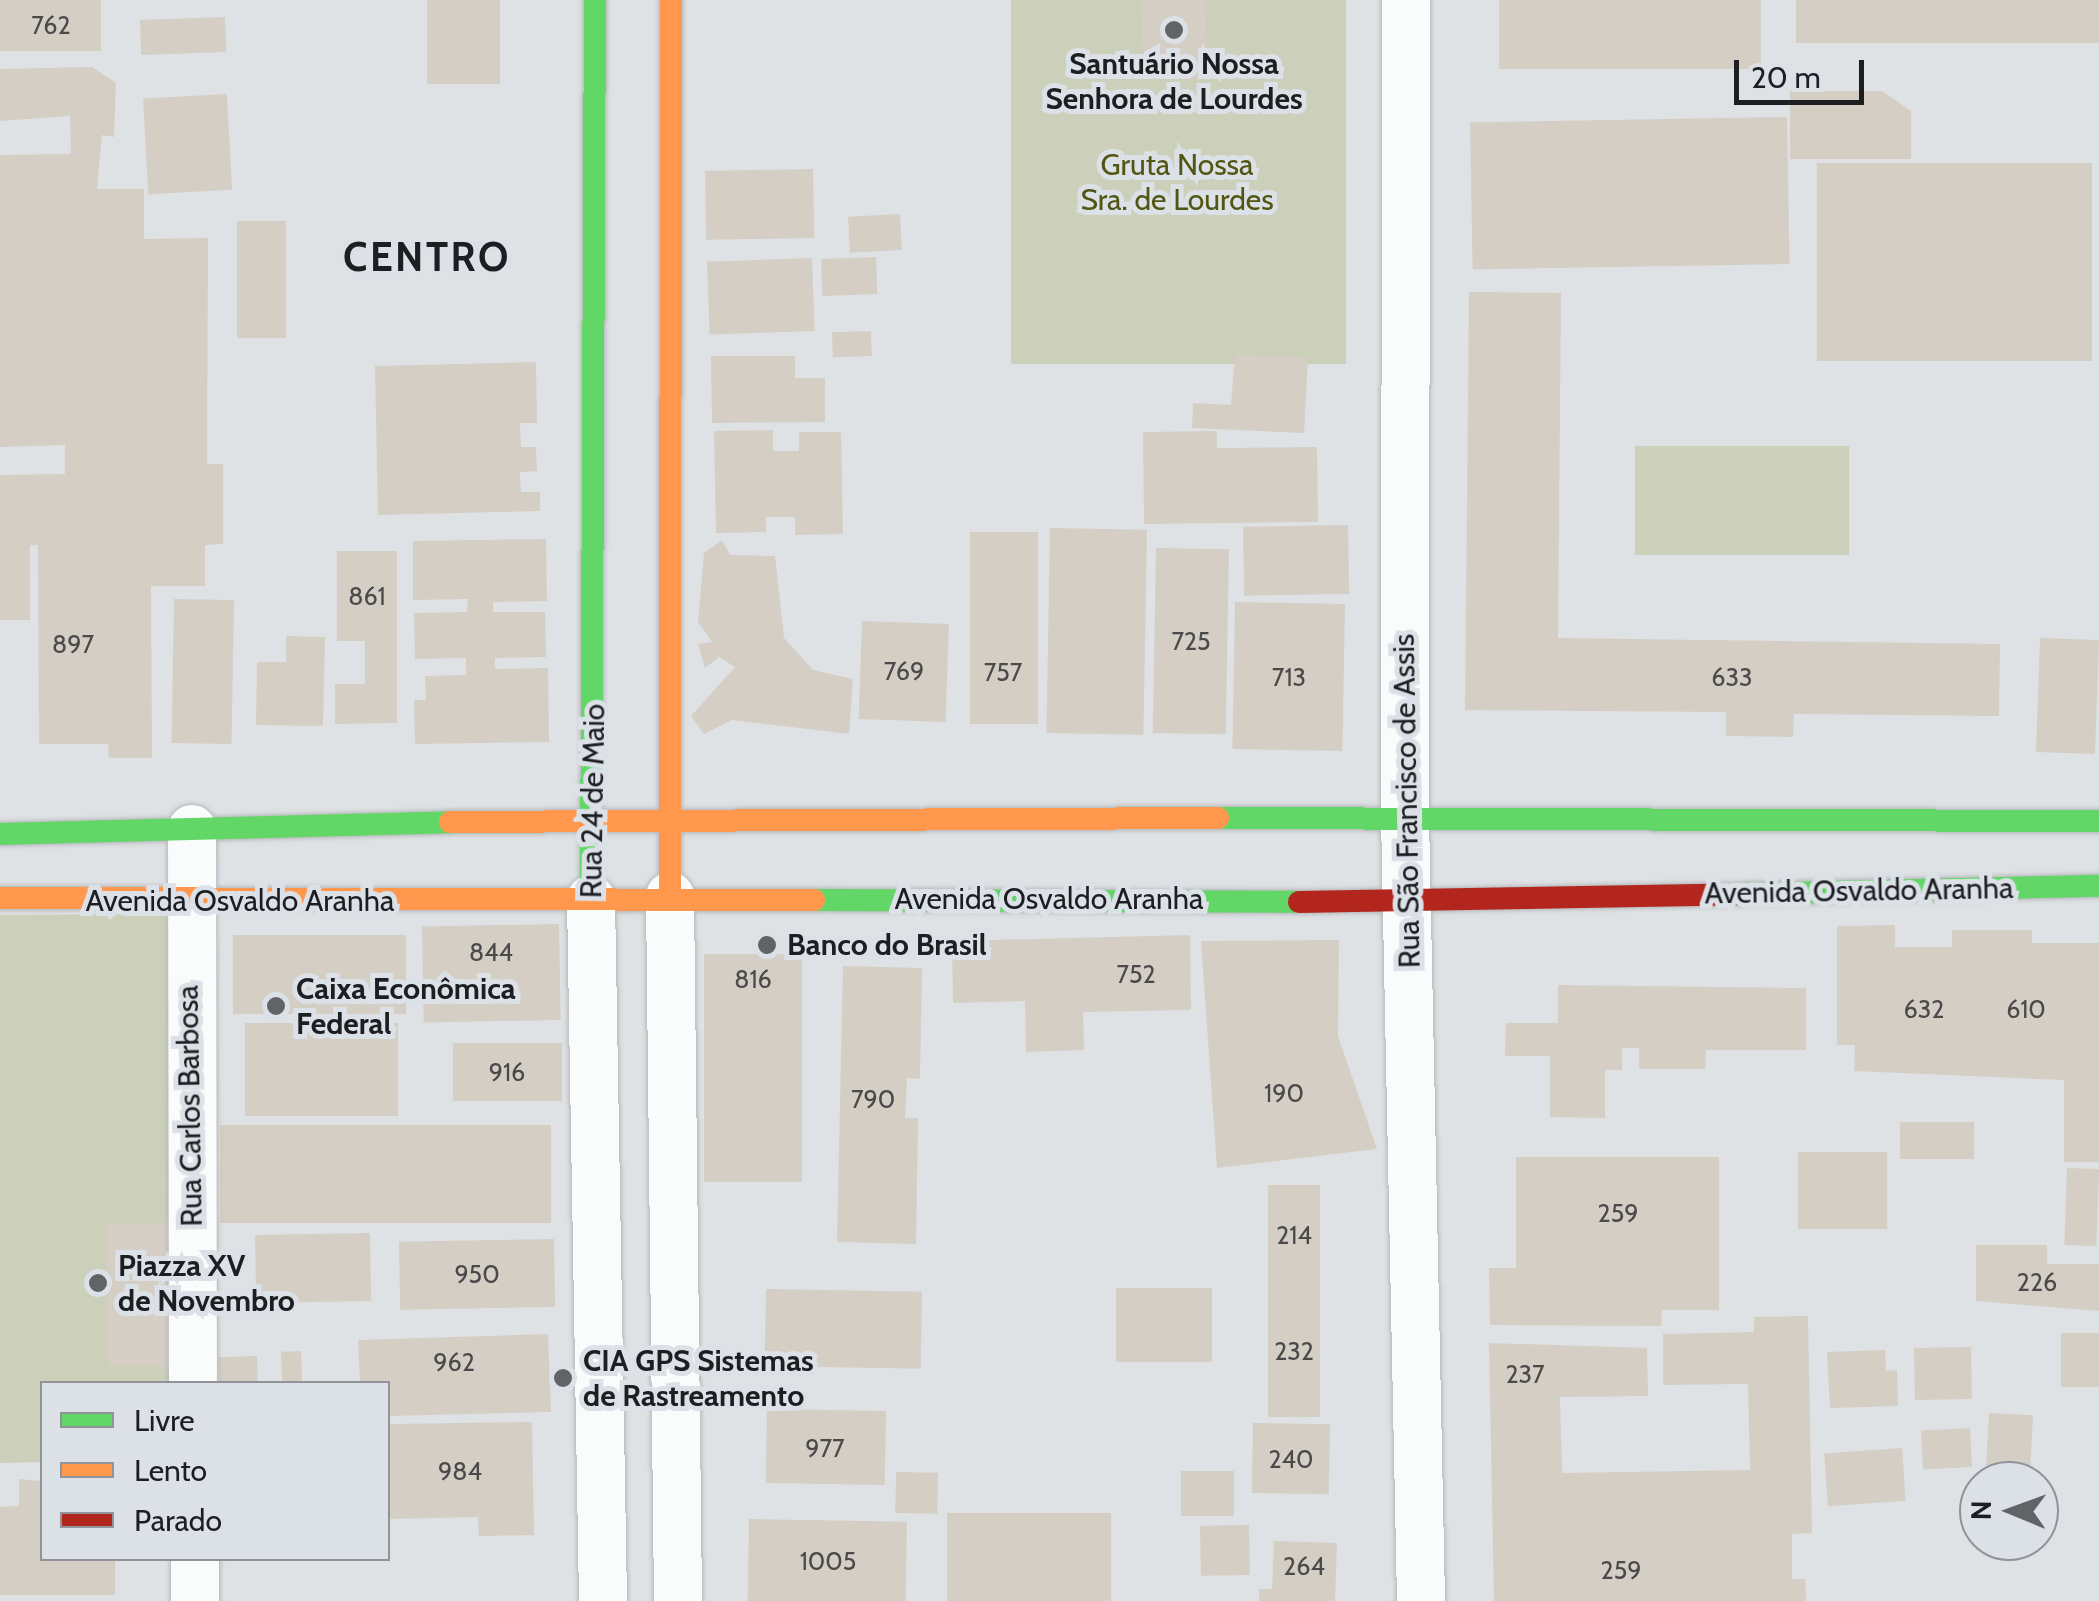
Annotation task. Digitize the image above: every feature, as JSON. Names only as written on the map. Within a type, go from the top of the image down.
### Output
[{"type":"main road","name":"Rua 24 de Maio","points":[[591,899],[595,0]]},
{"type":"main road","points":[[670,896],[671,0]]},
{"type":"main road","points":[[0,834],[670,816],[2099,821]]},
{"type":"main road","name":"Avenida Osvaldo Aranha","points":[[0,898],[188,904],[670,896],[1407,902],[2099,886]]},
{"type":"street","name":"Rua São Francisco de Assis","points":[[1406,0],[1405,817],[1421,1601]]},
{"type":"street","name":"Rua Carlos Barbosa","points":[[192,829],[188,904],[193,1381]]},
{"type":"street","points":[[670,896],[678,1601]]},
{"type":"street","name":"Rua 24 de Maio","points":[[591,899],[603,1601]]},
{"type":"street","points":[[195,1561],[196,1601]]},
{"type":"green space","name":"Gruta Nossa Sra. de Lourdes","points":[[1011,0],[1346,0],[1346,364],[1011,364]]},
{"type":"green space","points":[[1635,446],[1849,446],[1849,555],[1635,555]]},
{"type":"green space","points":[[174,914],[180,1381],[40,1381],[40,1462],[0,1463],[0,915]]},
{"type":"building","points":[[0,0],[101,0],[101,51],[0,51]]},
{"type":"building","points":[[427,0],[500,0],[500,84],[427,84]]},
{"type":"building","name":"Santuário Nossa Senhora de Lourdes","points":[[1141,0],[1205,0],[1208,68],[1199,68],[1200,80],[1158,77],[1158,60],[1143,62]]},
{"type":"building","points":[[1499,0],[1761,0],[1761,69],[1499,69]]},
{"type":"building","points":[[1796,0],[2099,0],[2099,43],[1796,43]]},
{"type":"building","points":[[225,17],[226,52],[141,55],[140,20]]},
{"type":"building","points":[[92,67],[116,83],[114,137],[102,135],[97,189],[144,189],[144,239],[208,238],[207,464],[223,464],[223,544],[205,545],[205,586],[151,586],[152,758],[109,758],[108,744],[39,744],[38,545],[30,545],[30,620],[0,620],[0,475],[65,474],[65,445],[0,447],[0,155],[71,154],[70,116],[0,121],[0,69]]},
{"type":"building","points":[[1790,91],[1882,91],[1911,111],[1911,159],[1790,159]]},
{"type":"building","points":[[227,94],[232,190],[148,194],[143,98]]},
{"type":"building","points":[[1787,117],[1790,264],[1473,270],[1470,123]]},
{"type":"building","points":[[1817,163],[2092,163],[2092,361],[1817,361]]},
{"type":"building","points":[[813,169],[814,238],[706,240],[705,171]]},
{"type":"building","points":[[900,214],[902,250],[850,253],[848,217]]},
{"type":"building","points":[[237,221],[286,221],[286,338],[237,338]]},
{"type":"building","points":[[876,257],[877,294],[822,296],[821,259]]},
{"type":"building","points":[[812,258],[815,331],[710,335],[707,262]]},
{"type":"building","points":[[1469,292],[1561,293],[1558,638],[2000,644],[1999,716],[1794,714],[1793,737],[1726,736],[1726,712],[1465,710]]},
{"type":"building","points":[[871,331],[872,356],[833,357],[832,332]]},
{"type":"building","points":[[1235,354],[1308,358],[1304,433],[1192,428],[1193,403],[1231,405]]},
{"type":"building","points":[[711,356],[795,356],[795,378],[825,378],[825,422],[712,423]]},
{"type":"building","points":[[536,362],[537,423],[520,423],[521,447],[536,447],[537,471],[520,472],[521,492],[540,492],[540,511],[378,515],[375,366]]},
{"type":"building","points":[[773,430],[773,451],[799,451],[799,432],[841,432],[843,534],[795,535],[795,517],[766,517],[766,532],[716,533],[714,431]]},
{"type":"building","points":[[1217,431],[1217,448],[1317,447],[1318,522],[1144,524],[1143,432]]},
{"type":"building","points":[[1348,525],[1349,594],[1244,596],[1243,527]]},
{"type":"building","points":[[1050,528],[1147,530],[1143,735],[1046,733]]},
{"type":"building","points":[[970,532],[1038,532],[1038,724],[970,724]]},
{"type":"building","points":[[546,539],[547,601],[493,602],[493,612],[545,612],[546,657],[495,658],[495,669],[548,668],[549,742],[415,744],[414,700],[426,700],[425,676],[466,675],[466,658],[415,659],[414,613],[467,612],[468,599],[413,600],[413,541]]},
{"type":"building","points":[[722,540],[730,555],[775,556],[784,638],[813,670],[853,679],[849,734],[732,720],[704,734],[691,716],[735,667],[719,657],[705,668],[698,644],[712,642],[698,622],[704,553]]},
{"type":"building","points":[[1156,548],[1229,549],[1226,734],[1153,733]]},
{"type":"building","points":[[337,551],[397,551],[397,723],[335,724],[335,684],[365,684],[365,641],[337,641]]},
{"type":"building","points":[[174,599],[234,600],[231,744],[171,743]]},
{"type":"building","points":[[1235,602],[1345,604],[1342,751],[1232,749]]},
{"type":"building","points":[[862,621],[949,624],[946,722],[859,719]]},
{"type":"building","points":[[286,636],[325,637],[323,726],[256,725],[257,662],[286,662]]},
{"type":"building","points":[[2040,638],[2099,640],[2095,754],[2036,752]]},
{"type":"building","points":[[559,924],[561,1020],[424,1022],[422,926]]},
{"type":"building","points":[[1895,925],[1895,947],[1952,947],[1952,930],[2032,930],[2032,943],[2099,943],[2099,1162],[2064,1162],[2064,1080],[1854,1071],[1855,1045],[1837,1045],[1837,926]]},
{"type":"building","points":[[233,935],[406,935],[406,1014],[233,1014]]},
{"type":"building","points":[[1190,935],[1191,1010],[1083,1012],[1084,1050],[1026,1052],[1025,1001],[953,1003],[952,941]]},
{"type":"building","points":[[1339,940],[1338,1036],[1377,1149],[1217,1168],[1201,941]]},
{"type":"building","points":[[704,954],[802,954],[802,1182],[704,1182]]},
{"type":"building","points":[[843,966],[922,968],[920,1079],[907,1078],[905,1118],[918,1118],[916,1244],[837,1242]]},
{"type":"building","points":[[1558,985],[1806,988],[1806,1050],[1706,1050],[1705,1069],[1639,1069],[1639,1048],[1622,1048],[1622,1070],[1605,1070],[1605,1118],[1550,1117],[1550,1056],[1505,1056],[1506,1023],[1558,1023]]},
{"type":"building","points":[[245,1023],[398,1023],[398,1116],[245,1116]]},
{"type":"building","points":[[453,1043],[562,1043],[562,1101],[453,1101]]},
{"type":"building","points":[[1900,1122],[1974,1122],[1974,1159],[1900,1159]]},
{"type":"building","points":[[220,1125],[551,1125],[551,1223],[220,1223]]},
{"type":"building","points":[[1798,1152],[1887,1152],[1887,1229],[1798,1229]]},
{"type":"building","points":[[1516,1157],[1719,1157],[1719,1310],[1662,1310],[1661,1326],[1490,1325],[1489,1268],[1516,1268]]},
{"type":"building","points":[[2067,1168],[2099,1169],[2096,1246],[2064,1245]]},
{"type":"building","points":[[1268,1185],[1320,1185],[1320,1417],[1268,1417]]},
{"type":"building","points":[[107,1223],[176,1223],[176,1366],[107,1366]]},
{"type":"building","points":[[370,1233],[371,1301],[256,1303],[255,1235]]},
{"type":"building","points":[[554,1239],[555,1307],[400,1310],[399,1242]]},
{"type":"building","points":[[1976,1245],[2047,1245],[2047,1264],[2099,1264],[2099,1311],[1976,1301]]},
{"type":"building","points":[[1116,1288],[1212,1288],[1212,1362],[1116,1362]]},
{"type":"building","points":[[766,1289],[922,1292],[921,1369],[765,1366]]},
{"type":"building","points":[[1808,1316],[1812,1533],[1792,1534],[1792,1579],[1805,1579],[1806,1601],[1494,1601],[1489,1343],[1647,1348],[1648,1396],[1560,1397],[1562,1473],[1750,1470],[1748,1384],[1663,1385],[1663,1334],[1754,1332],[1754,1317]]},
{"type":"building","points":[[2061,1333],[2099,1333],[2099,1387],[2061,1387]]},
{"type":"building","points":[[548,1334],[551,1412],[390,1416],[390,1381],[360,1381],[358,1340]]},
{"type":"building","points":[[1971,1347],[1972,1399],[1915,1400],[1914,1348]]},
{"type":"building","points":[[1885,1350],[1886,1371],[1897,1370],[1898,1406],[1830,1408],[1827,1352]]},
{"type":"building","points":[[301,1351],[302,1381],[282,1381],[281,1352]]},
{"type":"building","points":[[257,1356],[258,1381],[219,1381],[218,1357]]},
{"type":"building","points":[[767,1409],[886,1411],[885,1485],[766,1483]]},
{"type":"building","points":[[1989,1413],[2033,1415],[2031,1461],[1986,1461]]},
{"type":"building","points":[[532,1422],[534,1535],[479,1536],[478,1517],[390,1519],[390,1424]]},
{"type":"building","points":[[1253,1423],[1330,1424],[1329,1494],[1252,1493]]},
{"type":"building","points":[[1970,1428],[1972,1461],[1959,1461],[1959,1468],[1923,1470],[1921,1431]]},
{"type":"building","points":[[1902,1448],[1906,1501],[1828,1506],[1824,1453]]},
{"type":"building","points":[[1181,1471],[1234,1471],[1234,1516],[1181,1516]]},
{"type":"building","points":[[896,1472],[938,1473],[937,1514],[895,1513]]},
{"type":"building","points":[[19,1479],[40,1481],[40,1561],[115,1561],[115,1595],[0,1595],[0,1507],[19,1506]]},
{"type":"building","points":[[947,1513],[1111,1513],[1111,1601],[947,1601]]},
{"type":"building","points":[[749,1519],[907,1522],[906,1601],[748,1601]]},
{"type":"building","points":[[1249,1525],[1250,1575],[1201,1576],[1200,1526]]},
{"type":"building","points":[[1274,1541],[1337,1543],[1335,1601],[1259,1601],[1259,1589],[1272,1589]]},
{"type":"traffic: fast","points":[[591,899],[595,0]]},
{"type":"traffic: fast","points":[[1218,818],[2099,821]]},
{"type":"traffic: fast","points":[[0,834],[450,822]]},
{"type":"traffic: fast","points":[[1740,894],[2099,886]]},
{"type":"traffic: fast","points":[[814,900],[1299,902]]},
{"type":"traffic: slow","points":[[670,896],[671,0]]},
{"type":"traffic: slow","points":[[450,822],[1218,818]]},
{"type":"traffic: slow","points":[[0,898],[814,900]]},
{"type":"traffic: jam","points":[[1299,902],[1740,894]]},
{"type":"place","name":"Santuário Nossa Senhora de Lourdes","points":[[1174,30]]},
{"type":"place","name":"Banco do Brasil","points":[[767,945]]},
{"type":"place","name":"Caixa Econômica Federal","points":[[276,1006]]},
{"type":"place","name":"Piazza XV de Novembro","points":[[98,1283]]},
{"type":"place","name":"CIA GPS Sistemas de Rastreamento","points":[[563,1378]]},
{"type":"district","name":"CENTRO","points":[[427,257]]}]
